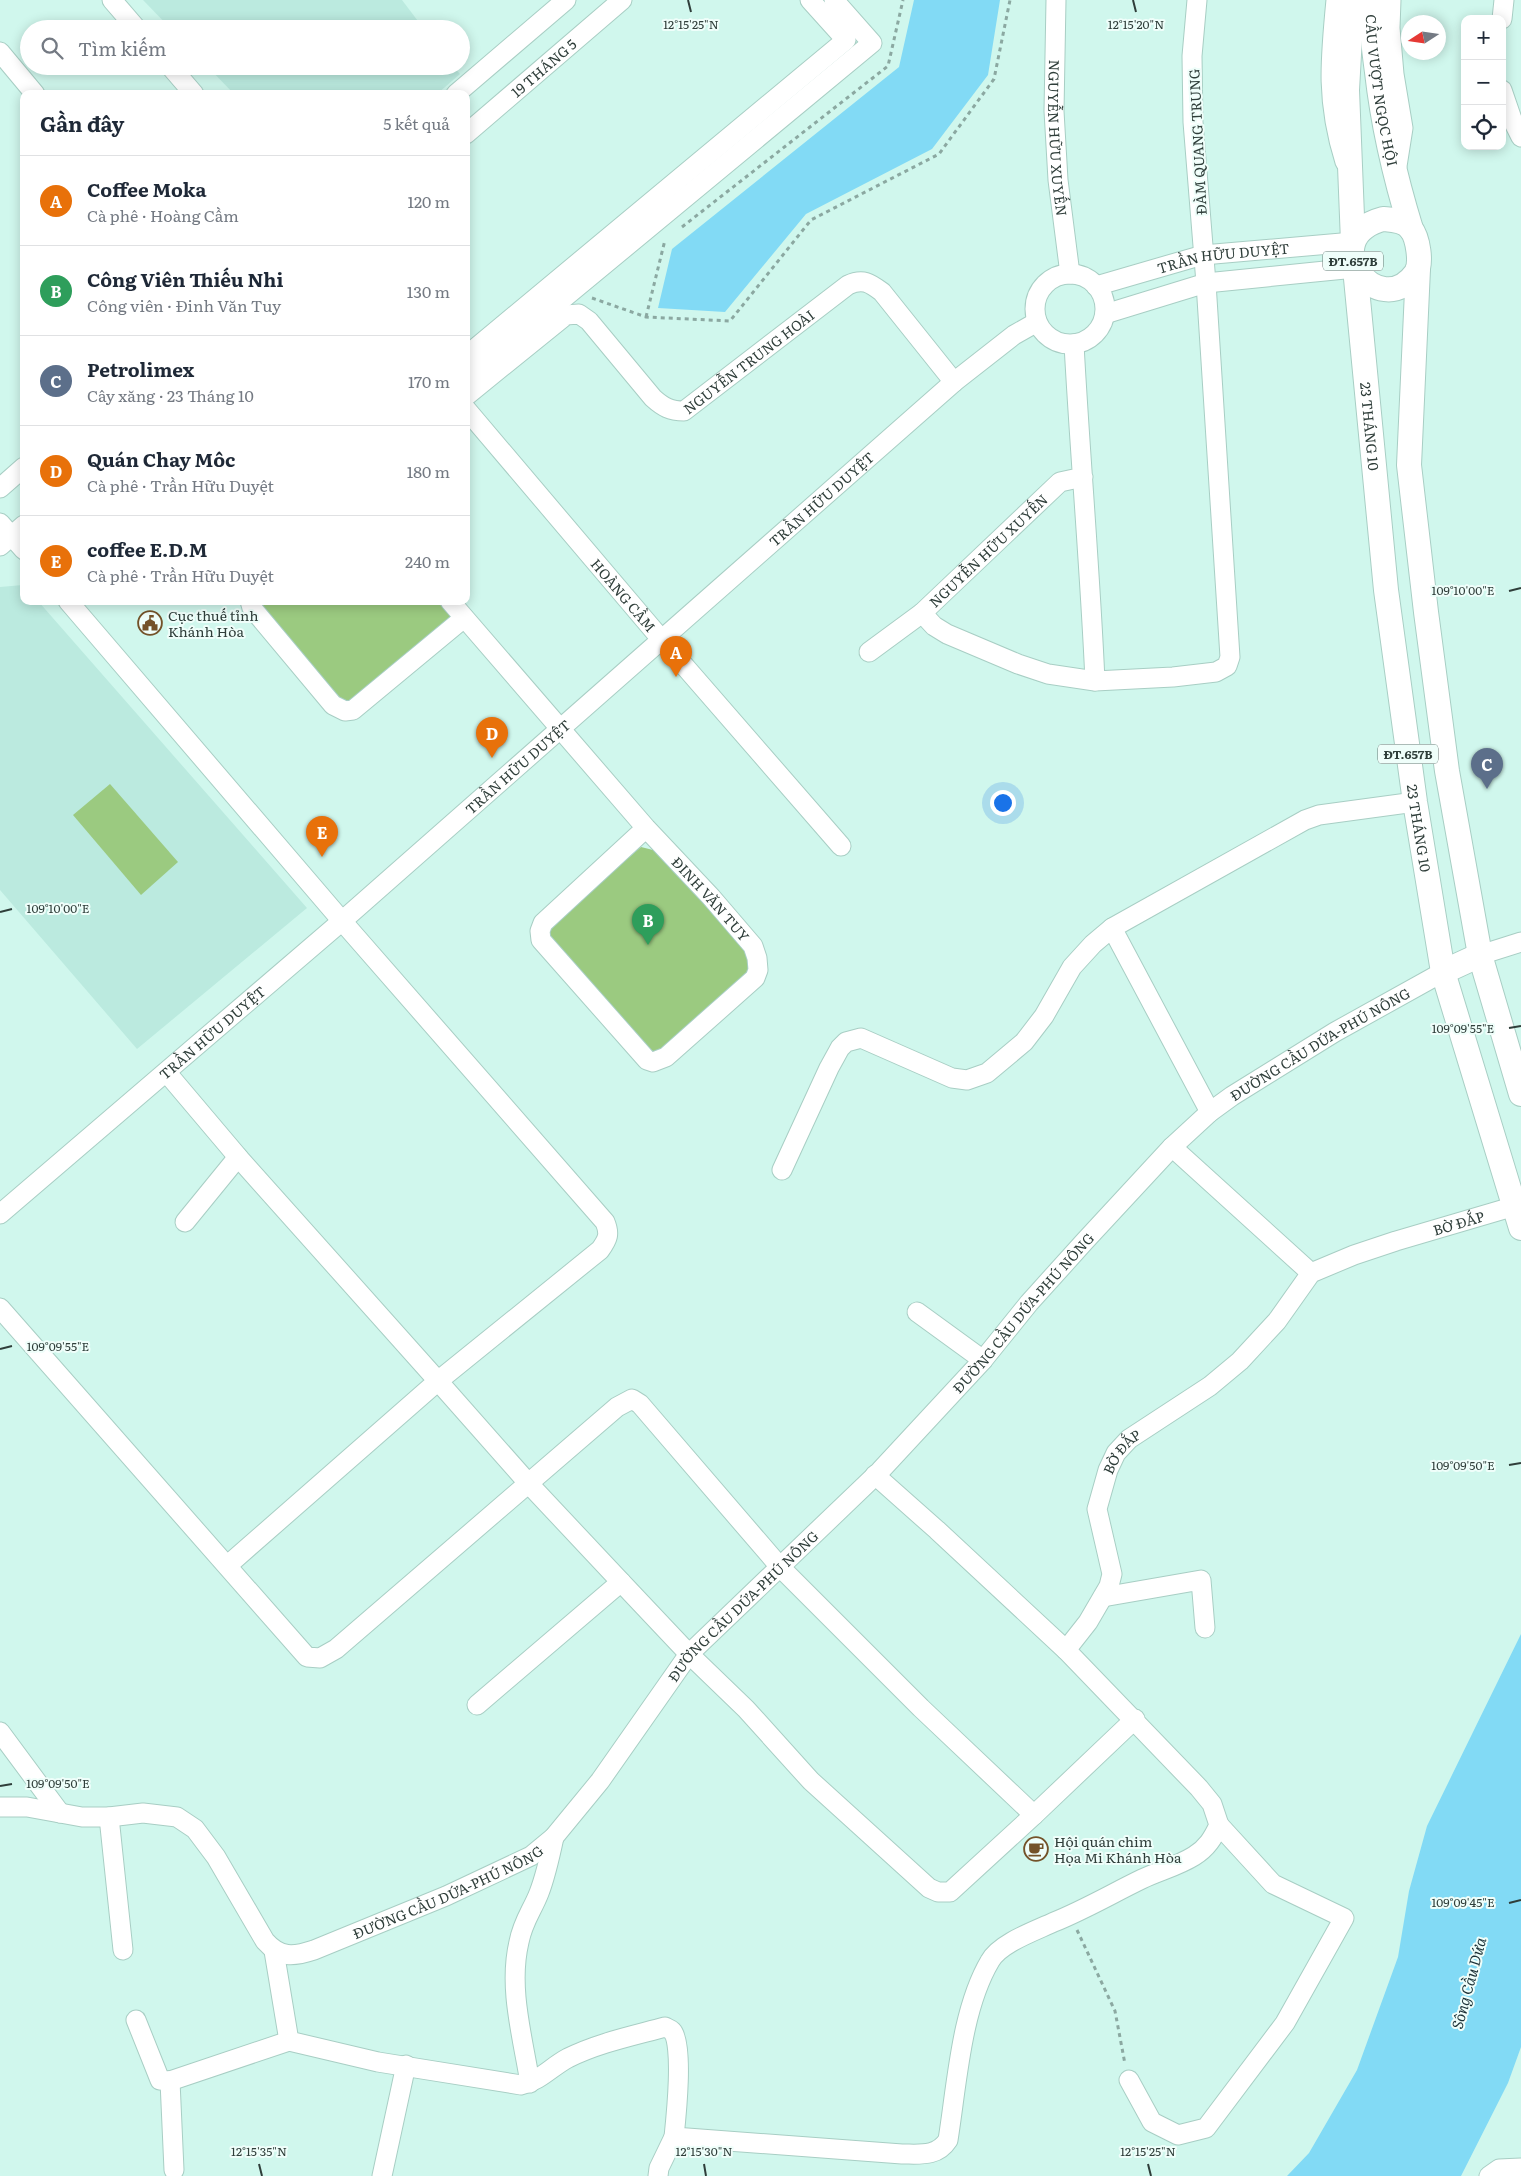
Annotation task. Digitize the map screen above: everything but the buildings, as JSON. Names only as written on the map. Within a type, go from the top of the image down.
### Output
[{"type":"main road","name":"CẦU VƯỢT NGỌC HỘI","points":[[1351,182],[1347,90],[1352,0]]},
{"type":"main road","name":"CẦU VƯỢT NGỌC HỘI","points":[[1373,0],[1374,52],[1381,105],[1396,180]]},
{"type":"main road","name":"ĐT.657B","points":[[1396,180],[1418,247],[1409,465],[1447,771],[1480,955],[1521,1094]]},
{"type":"main road","name":"ĐT.657B","points":[[1351,182],[1355,268],[1361,278],[1372,286],[1390,289],[1401,286],[1411,279],[1418,269]]},
{"type":"main road","name":"ĐT.657B","points":[[1353,242],[1361,229],[1371,222],[1383,219],[1401,222],[1411,229]]},
{"type":"main road","name":"23 THÁNG 10","points":[[1355,268],[1378,516],[1415,802],[1443,972],[1521,1228]]},
{"type":"main road","points":[[1443,972],[1480,955]]},
{"type":"street","points":[[112,0],[130,20]]},
{"type":"street","points":[[461,90],[566,0]]},
{"type":"street","name":"19 THÁNG 5","points":[[470,131],[622,0]]},
{"type":"street","points":[[470,353],[846,40],[810,0]]},
{"type":"street","points":[[470,376],[872,43],[834,0]]},
{"type":"street","name":"NGUYỄN HỮU XUYẾN","points":[[1056,0],[1054,111],[1058,180],[1070,274]]},
{"type":"street","name":"ĐÀM QUANG TRUNG","points":[[1197,0],[1192,56],[1193,122],[1206,283]]},
{"type":"street","points":[[1336,0],[1330,67],[1332,108],[1335,132],[1351,182]]},
{"type":"street","points":[[1391,0],[1390,28],[1394,74],[1403,128],[1396,180]]},
{"type":"street","points":[[1502,15],[1504,0]]},
{"type":"street","points":[[0,52],[32,90]]},
{"type":"street","points":[[178,75],[191,90]]},
{"type":"street","points":[[1506,102],[1521,137]]},
{"type":"street","name":"TRẦN HỮU DUYỆT","points":[[1096,286],[1203,255],[1353,242]]},
{"type":"street","name":"TRẦN HỮU DUYỆT","points":[[1104,314],[1206,283],[1355,268]]},
{"type":"street","points":[[1070,274],[1089,280],[1096,286],[1105,304],[1101,325],[1095,335],[1085,341],[1063,344],[1052,340],[1043,332],[1037,322],[1035,311],[1036,300],[1041,289],[1054,279],[1070,274]]},
{"type":"street","name":"NGUYỄN TRUNG HOÀI","points":[[566,315],[578,314],[589,321],[662,407],[674,411],[684,410],[848,285],[858,280],[869,282],[882,292],[954,382]]},
{"type":"street","name":"NGUYỄN HỮU XUYẾN","points":[[1084,477],[1060,482],[922,613],[934,626],[947,634],[1018,664],[1048,674],[1095,681],[1173,677],[1216,672],[1227,666],[1230,657],[1206,283]]},
{"type":"street","points":[[470,393],[566,315]]},
{"type":"street","name":"TRẦN HỮU DUYỆT","points":[[0,1214],[167,1073],[342,921],[954,382],[1014,335],[1037,322]]},
{"type":"street","points":[[1074,344],[1084,477],[1095,681]]},
{"type":"street","name":"HOÀNG CẦM","points":[[470,415],[841,846]]},
{"type":"street","points":[[0,488],[20,471]]},
{"type":"street","points":[[71,605],[342,921],[604,1222],[608,1230],[608,1239],[600,1250],[438,1381],[228,1565]]},
{"type":"street","points":[[251,605],[333,705],[345,711],[353,710],[464,618]]},
{"type":"street","name":"ĐINH VĂN TUY","points":[[453,605],[646,828],[711,897],[753,946],[758,970],[755,978],[666,1057],[653,1062],[647,1060],[541,940],[540,931],[543,923],[646,828]]},
{"type":"street","points":[[869,652],[922,613]]},
{"type":"street","points":[[782,1170],[829,1068],[840,1048],[846,1042],[861,1038],[952,1078],[967,1080],[987,1073],[1024,1042],[1044,1016],[1072,967],[1093,944],[1112,928],[1319,814],[1415,802]]},
{"type":"street","points":[[1112,928],[1210,1112]]},
{"type":"street","points":[[1480,955],[1521,942]]},
{"type":"street","name":"ĐƯỜNG CẦU DỨA-PHÚ NÔNG","points":[[274,1952],[285,1954],[308,1952],[437,1900],[531,1856],[554,1838],[600,1781],[689,1654],[781,1568],[880,1471],[983,1360],[1029,1303],[1172,1147],[1210,1112],[1232,1096],[1335,1032],[1443,972]]},
{"type":"street","points":[[167,1073],[238,1157],[529,1484],[689,1654],[746,1709],[811,1781],[933,1890],[950,1892],[1135,1719]]},
{"type":"street","points":[[1172,1147],[1311,1274]]},
{"type":"street","points":[[185,1222],[238,1157]]},
{"type":"street","name":"BỜ ĐẮP","points":[[1066,1650],[1088,1622],[1103,1597],[1112,1574],[1098,1509],[1108,1470],[1116,1453],[1130,1439],[1210,1386],[1240,1361],[1277,1321],[1311,1274],[1354,1255],[1396,1241],[1515,1206]]},
{"type":"street","points":[[0,1308],[307,1657],[320,1658],[336,1650],[617,1407],[632,1399],[640,1404],[781,1568],[921,1708],[1034,1815]]},
{"type":"street","points":[[918,1312],[983,1360]]},
{"type":"street","points":[[874,1475],[1066,1650],[1135,1719],[1200,1788],[1212,1804],[1219,1824],[1273,1884],[1344,1918],[1286,2023],[1206,2128],[1178,2135],[1152,2122],[1128,2080]]},
{"type":"street","points":[[1103,1597],[1201,1580],[1205,1628]]},
{"type":"street","points":[[477,1704],[621,1582]]},
{"type":"street","points":[[0,1732],[60,1813]]},
{"type":"street","points":[[0,1807],[27,1807],[82,1817],[109,1818],[143,1814],[177,1817],[195,1829],[216,1857],[256,1929],[274,1952],[290,2041]]},
{"type":"street","points":[[109,1818],[123,1950]]},
{"type":"street","points":[[674,2137],[902,2154],[936,2152],[943,2148],[948,2140],[967,2021],[990,1960],[1006,1946],[1028,1934],[1071,1915],[1143,1878],[1194,1856],[1210,1843],[1219,1824]]},
{"type":"street","points":[[530,2083],[519,2018],[516,1976],[518,1944],[525,1918],[539,1895],[554,1838]]},
{"type":"street","points":[[136,2020],[160,2080],[170,2081],[290,2041],[343,2054],[521,2085],[530,2083],[566,2059],[586,2050],[665,2027],[673,2031],[678,2055],[674,2137],[658,2176]]},
{"type":"street","points":[[382,2176],[406,2065]]},
{"type":"street","points":[[170,2081],[174,2170]]},
{"type":"street","points":[[1490,2176],[1499,2169],[1521,2168]]},
{"type":"path","points":[[680,228],[888,66],[903,0]]},
{"type":"path","points":[[566,315],[588,296],[646,317],[730,321],[811,220],[939,154],[994,80],[1010,0]]},
{"type":"path","points":[[646,317],[665,240],[672,234]]},
{"type":"path","points":[[1071,1915],[1115,2011],[1128,2080]]},
{"type":"shaded area","points":[[143,0],[402,0],[417,20],[162,20]]},
{"type":"shaded area","points":[[216,75],[459,75],[442,90],[230,90]]},
{"type":"shaded area","points":[[20,585],[20,605],[42,605],[307,908],[137,1049],[0,890],[0,587]]},
{"type":"green space","points":[[259,605],[443,605],[452,616],[348,703],[342,700]]},
{"type":"green space","points":[[110,784],[178,862],[141,895],[73,815]]},
{"type":"green space","points":[[641,847],[657,851],[747,953],[751,960],[747,972],[657,1053],[647,1048],[548,937],[548,927]]},
{"type":"water","points":[[914,0],[1000,0],[988,75],[932,149],[806,214],[725,312],[658,308],[672,249],[899,67]]},
{"type":"water","name":"Sông Cầu Dứa","points":[[1521,1634],[1521,2047],[1508,2083],[1461,2176],[1287,2176],[1309,2153],[1357,2070],[1398,1957],[1409,1891],[1427,1826]]},
{"type":"place","name":"Cục thuế tỉnh Khánh Hòa","points":[[150,623]]},
{"type":"place","name":"Coffee Moka","points":[[676,677]]},
{"type":"place","name":"Quán Chay Môc","points":[[492,758]]},
{"type":"place","name":"Petrolimex","points":[[1487,789]]},
{"type":"place","name":"coffee E.D.M","points":[[322,857]]},
{"type":"place","name":"Công Viên Thiếu Nhi","points":[[648,945]]},
{"type":"place","name":"Hội quán chim Họa Mi Khánh Hòa","points":[[1036,1849]]}]
